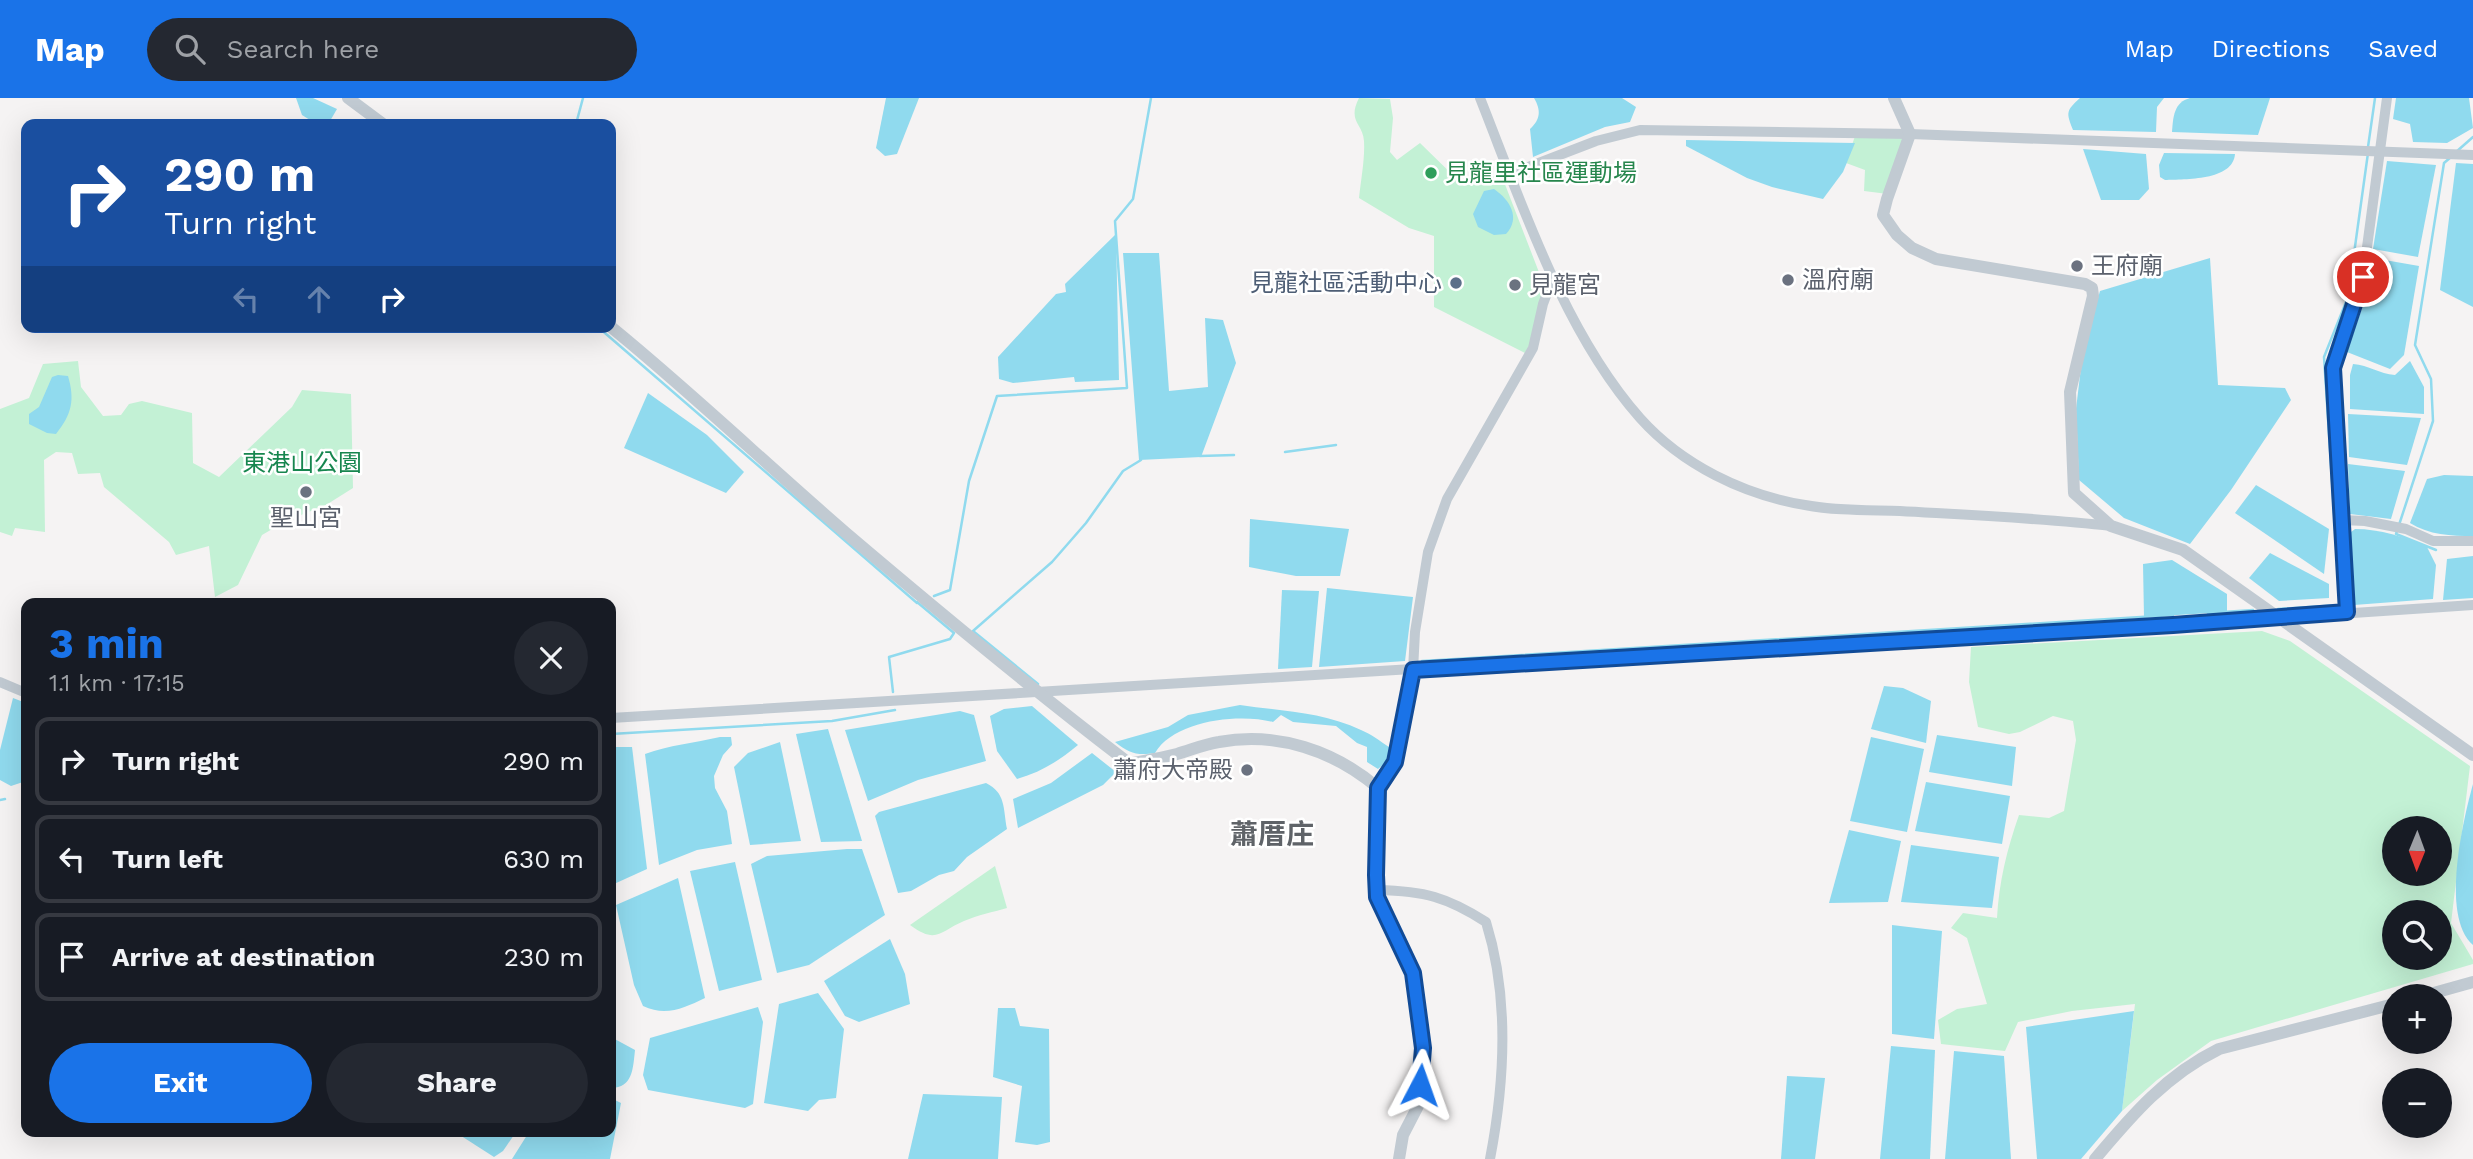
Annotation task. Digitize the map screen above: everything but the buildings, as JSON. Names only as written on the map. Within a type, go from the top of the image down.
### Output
[{"type":"street","points":[[348,98],[376,119]]},
{"type":"street","points":[[1480,98],[1553,277],[1592,351],[1642,419],[1677,451],[1715,476],[1758,494],[1806,506],[2111,526],[2183,550],[2473,755]]},
{"type":"street","points":[[1894,98],[1910,134],[1886,199],[1883,215],[1897,235],[1912,248],[1936,259],[2085,284],[2092,288],[2093,296],[2070,392],[2074,493],[2111,526]]},
{"type":"street","points":[[2347,612],[2333,368],[2363,277],[2387,98]]},
{"type":"street","points":[[1510,174],[1596,141],[1640,130],[1910,134],[2473,155]]},
{"type":"street","points":[[1399,1159],[1403,1135],[1419,1104],[1423,1048],[1413,973],[1377,897],[1378,788],[1395,762],[1413,670],[1415,632],[1428,552],[1447,499],[1533,348],[1543,304],[1553,277]]},
{"type":"street","points":[[616,331],[845,531],[1036,692],[1130,764],[1220,741],[1297,743],[1360,772],[1378,788]]},
{"type":"street","points":[[2342,520],[2365,521],[2406,529],[2433,541],[2473,541]]},
{"type":"street","points":[[616,718],[2278,619],[2473,605]]},
{"type":"street","points":[[0,682],[21,691]]},
{"type":"street","points":[[1378,890],[1413,891],[1439,897],[1486,922],[1502,994],[1502,1070],[1498,1124],[1490,1159]]},
{"type":"street","points":[[2452,988],[2473,982]]},
{"type":"street","points":[[2095,1159],[2137,1108],[2200,1058],[2219,1049],[2382,1007]]},
{"type":"green space","points":[[1359,98],[1390,99],[1393,118],[1390,152],[1397,160],[1420,143],[1464,186],[1501,174],[1547,293],[1525,353],[1434,307],[1434,236],[1409,228],[1359,198],[1364,148],[1363,135],[1355,117]]},
{"type":"green space","points":[[1856,133],[1910,134],[1888,194],[1864,191],[1865,170],[1846,163]]},
{"type":"green space","name":"東港山公園","points":[[78,361],[81,387],[103,416],[121,415],[129,404],[142,401],[192,413],[193,463],[219,477],[292,407],[302,390],[351,394],[353,488],[326,505],[286,521],[262,535],[238,585],[215,597],[209,546],[176,555],[169,542],[104,487],[100,473],[78,474],[72,453],[56,452],[44,460],[45,532],[15,528],[12,536],[0,532],[0,409],[29,398],[43,364]]},
{"type":"green space","points":[[2262,631],[2290,641],[2470,766],[2452,915],[2452,900],[2382,900],[2382,970],[2452,970],[2452,925],[2473,964],[2405,984],[2382,984],[2382,991],[2211,1041],[2157,1080],[2122,1111],[2135,1004],[2072,1011],[2018,1022],[2005,1051],[1941,1044],[1938,1020],[1957,1009],[1987,1004],[1967,938],[1951,928],[1963,913],[1997,918],[2004,866],[2019,815],[2049,818],[2064,811],[2076,740],[2073,721],[2053,716],[2020,732],[2009,734],[1978,727],[1969,682],[1971,647]]},
{"type":"green space","points":[[995,866],[1007,908],[969,919],[933,935],[910,925]]},
{"type":"water","points":[[296,98],[313,98],[337,109],[331,119],[308,119],[302,115]]},
{"type":"water","points":[[886,98],[919,98],[897,154],[885,156],[876,148]]},
{"type":"water","points":[[1534,98],[1622,98],[1636,107],[1630,122],[1605,127],[1533,157],[1530,129],[1539,114]]},
{"type":"water","points":[[2080,98],[2164,98],[2157,107],[2156,132],[2073,130],[2069,112]]},
{"type":"water","points":[[2190,98],[2270,98],[2258,135],[2172,132],[2178,107]]},
{"type":"water","points":[[2396,98],[2469,98],[2473,128],[2447,143],[2413,142],[2410,124],[2393,119]]},
{"type":"water","points":[[1686,140],[1855,143],[1843,172],[1823,199],[1747,178],[1686,146]]},
{"type":"water","points":[[2083,149],[2146,154],[2149,189],[2139,200],[2101,200]]},
{"type":"water","points":[[2164,153],[2235,154],[2232,163],[2217,174],[2165,180],[2160,177],[2159,165]]},
{"type":"water","points":[[2387,161],[2436,165],[2418,257],[2373,249]]},
{"type":"water","points":[[2456,163],[2473,164],[2473,307],[2440,290]]},
{"type":"water","points":[[1494,189],[1505,198],[1512,210],[1513,222],[1506,234],[1494,235],[1478,227],[1473,214],[1484,191]]},
{"type":"water","points":[[1116,234],[1119,380],[1075,382],[1074,377],[1013,383],[999,379],[998,357],[1056,294],[1066,292],[1065,284]]},
{"type":"water","points":[[1123,253],[1159,253],[1169,391],[1208,387],[1205,318],[1223,320],[1236,363],[1201,457],[1139,460]]},
{"type":"water","points":[[2210,258],[2218,385],[2285,388],[2291,400],[2231,490],[2190,544],[2124,518],[2079,480],[2076,409],[2083,351],[2100,291]]},
{"type":"water","points":[[2379,259],[2419,266],[2404,355],[2390,369],[2347,352]]},
{"type":"water","points":[[2410,361],[2424,387],[2424,414],[2350,409],[2350,375],[2353,364],[2395,375]]},
{"type":"water","points":[[68,376],[71,407],[56,434],[47,433],[29,424],[29,414],[39,407],[52,377]]},
{"type":"water","points":[[648,393],[707,435],[744,472],[726,493],[624,448]]},
{"type":"water","points":[[2348,414],[2421,418],[2407,465],[2349,457]]},
{"type":"water","points":[[2348,464],[2405,471],[2391,519],[2350,514]]},
{"type":"water","points":[[2444,475],[2473,476],[2473,536],[2432,532],[2410,523],[2427,479]]},
{"type":"water","points":[[2256,485],[2329,529],[2324,574],[2235,513]]},
{"type":"water","points":[[1250,519],[1349,529],[1340,576],[1296,576],[1249,567]]},
{"type":"water","points":[[2355,529],[2392,534],[2427,547],[2436,565],[2433,599],[2354,605],[2350,538]]},
{"type":"water","points":[[2270,553],[2329,584],[2329,598],[2279,601],[2249,578]]},
{"type":"water","points":[[2473,556],[2473,598],[2443,600],[2447,559]]},
{"type":"water","points":[[2172,560],[2227,594],[2227,612],[2144,617],[2143,564]]},
{"type":"water","points":[[1327,588],[1413,597],[1405,661],[1319,667]]},
{"type":"water","points":[[1282,590],[1319,591],[1312,667],[1278,669]]},
{"type":"water","points":[[1884,686],[1903,688],[1931,701],[1926,743],[1871,729]]},
{"type":"water","points":[[13,698],[21,701],[21,783],[11,786],[0,780],[0,750]]},
{"type":"water","points":[[1240,705],[1302,713],[1347,724],[1389,747],[1388,757],[1378,769],[1367,762],[1367,747],[1357,743],[1336,726],[1293,722],[1281,715],[1273,722],[1243,718],[1192,726],[1164,742],[1155,753],[1134,753],[1115,742],[1168,727],[1188,715]]},
{"type":"water","points":[[1032,706],[1078,745],[1049,765],[1017,779],[997,751],[990,716],[1004,709]]},
{"type":"water","points":[[960,711],[974,715],[986,761],[918,780],[868,801],[845,730]]},
{"type":"water","points":[[828,729],[862,841],[821,842],[796,734]]},
{"type":"water","points":[[1937,735],[2016,747],[2012,786],[1929,772]]},
{"type":"water","points":[[720,737],[731,737],[732,745],[723,755],[714,776],[715,788],[727,811],[732,844],[697,850],[659,865],[645,754]]},
{"type":"water","points":[[1871,737],[1924,749],[1907,832],[1850,821]]},
{"type":"water","points":[[780,742],[801,841],[750,845],[734,767],[748,753]]},
{"type":"water","points":[[616,747],[632,747],[647,869],[616,883]]},
{"type":"water","points":[[1092,753],[1116,772],[1103,785],[1018,828],[1013,799],[1051,783]]},
{"type":"water","points":[[1926,782],[2010,796],[2002,844],[1915,831]]},
{"type":"water","points":[[986,783],[1000,796],[1007,829],[967,857],[954,871],[939,875],[911,891],[898,893],[875,816],[879,812]]},
{"type":"water","points":[[2473,784],[2473,945],[2463,932],[2456,891],[2460,843]]},
{"type":"water","points":[[1849,830],[1901,841],[1888,902],[1829,903]]},
{"type":"water","points":[[1911,845],[1999,857],[1992,908],[1901,902]]},
{"type":"water","points":[[862,849],[885,915],[809,965],[777,973],[751,864],[767,856]]},
{"type":"water","points":[[735,862],[762,980],[719,991],[690,871]]},
{"type":"water","points":[[678,878],[705,998],[682,1008],[659,1011],[643,1006],[634,985],[616,905]]},
{"type":"water","points":[[1892,925],[1942,931],[1934,1039],[1892,1034]]},
{"type":"water","points":[[890,939],[905,974],[910,1004],[859,1022],[845,1016],[824,981]]},
{"type":"water","points":[[818,993],[844,1029],[836,1098],[819,1100],[808,1111],[764,1103],[779,1004]]},
{"type":"water","points":[[758,1007],[763,1022],[753,1104],[745,1108],[648,1090],[643,1075],[650,1038]]},
{"type":"water","points":[[998,1008],[1015,1008],[1020,1026],[1049,1029],[1050,1142],[1037,1145],[1015,1142],[1022,1086],[993,1077]]},
{"type":"water","points":[[2134,1011],[2122,1111],[2081,1159],[2037,1159],[2026,1027]]},
{"type":"water","points":[[616,1040],[635,1050],[628,1081],[618,1087]]},
{"type":"water","points":[[1891,1046],[1935,1050],[1930,1159],[1880,1159]]},
{"type":"water","points":[[1954,1051],[2004,1056],[2011,1159],[1945,1159]]},
{"type":"water","points":[[1787,1076],[1825,1078],[1815,1159],[1781,1159]]},
{"type":"water","points":[[923,1094],[1002,1097],[998,1159],[908,1159]]},
{"type":"water","points":[[616,1100],[621,1103],[616,1128]]},
{"type":"water","points":[[463,1137],[513,1137],[503,1151],[494,1157]]},
{"type":"water","points":[[526,1137],[614,1137],[610,1159],[512,1159]]},
{"type":"waterway","points":[[577,119],[583,98]]},
{"type":"waterway","points":[[934,596],[950,590],[969,481],[997,396],[1127,388],[1115,221],[1133,199],[1151,98]]},
{"type":"waterway","points":[[2368,147],[2375,98]]},
{"type":"waterway","points":[[2456,152],[2473,137]]},
{"type":"waterway","points":[[2278,609],[2340,605],[2324,357],[2348,297],[2368,153]]},
{"type":"waterway","points":[[2399,525],[2433,421],[2431,379],[2415,345],[2444,163],[2451,157]]},
{"type":"waterway","points":[[605,333],[917,603]]},
{"type":"waterway","points":[[1285,452],[1336,445]]},
{"type":"waterway","points":[[1200,456],[1234,455]]},
{"type":"waterway","points":[[1038,684],[973,631],[1052,562],[1086,523],[1123,471],[1141,460]]},
{"type":"waterway","points":[[2397,531],[2396,534],[2436,550]]},
{"type":"waterway","points":[[893,692],[889,657],[950,639],[954,633],[917,602]]},
{"type":"waterway","points":[[2208,613],[2253,610]]},
{"type":"waterway","points":[[1422,661],[2173,615]]},
{"type":"waterway","points":[[616,734],[832,721],[895,710]]},
{"type":"waterway","points":[[0,800],[5,799]]},
{"type":"place","name":"見龍里社區運動場","points":[[1431,173]]},
{"type":"place","name":"王府廟","points":[[2077,266]]},
{"type":"place","name":"溫府廟","points":[[1788,280]]},
{"type":"place","name":"見龍社區活動中心","points":[[1456,283]]},
{"type":"place","name":"見龍宮","points":[[1515,285]]},
{"type":"place","name":"聖山宮","points":[[306,492]]},
{"type":"place","name":"蕭府大帝殿","points":[[1247,770]]},
{"type":"district","name":"蕭厝庄","points":[[1272,834]]},
{"type":"route","points":[[1420,1085],[1423,1048],[1413,973],[1377,897],[1376,875],[1378,788],[1395,762],[1413,670],[2278,619],[2347,612],[2333,368],[2363,277]]}]
